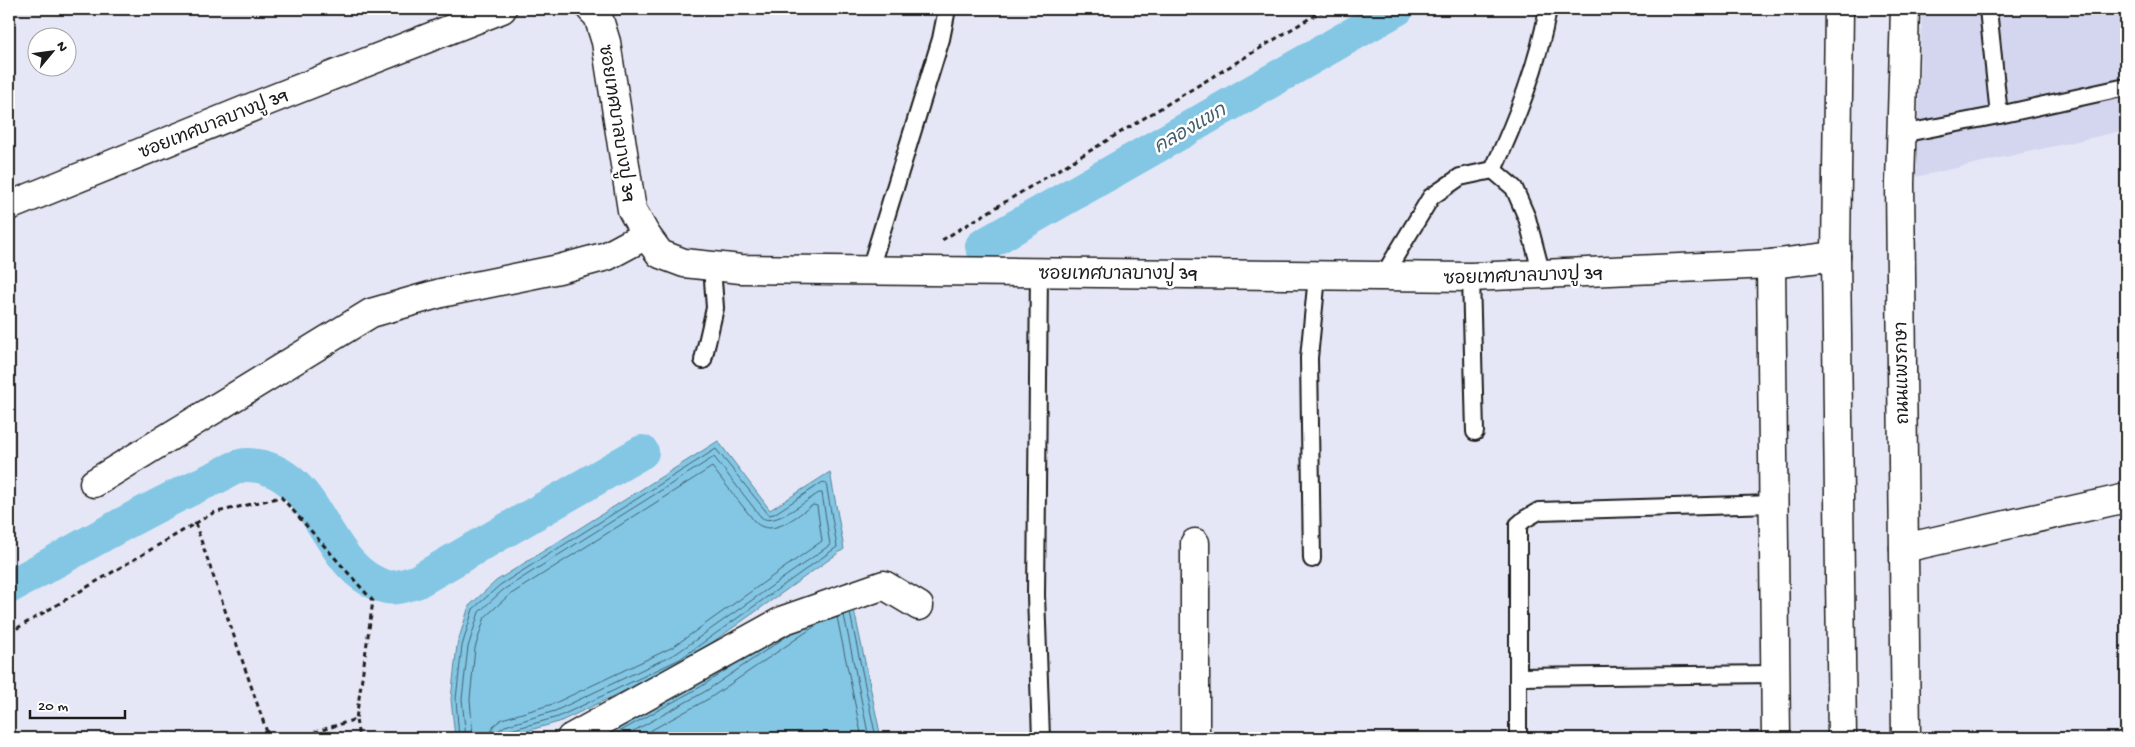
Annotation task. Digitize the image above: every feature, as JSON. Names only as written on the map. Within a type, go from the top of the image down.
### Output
[{"type":"street","name":"ซอยเทศบาลบางปู 39","points":[[9,206],[264,102],[502,9]]},
{"type":"street","name":"ซอยเทศบาลบางปู 39","points":[[591,9],[598,16],[606,42],[632,210],[646,235],[660,254],[684,263],[741,269],[870,269],[1382,278],[1542,275],[1771,264],[1836,256]]},
{"type":"street","points":[[1839,9],[1836,256],[1842,738]]},
{"type":"street","name":"ถนนแพรกษา","points":[[1905,9],[1901,134],[1906,738]]},
{"type":"street","points":[[94,483],[371,313],[441,293],[559,269],[607,256],[646,235]]},
{"type":"street","points":[[1771,264],[1776,738]]},
{"type":"street","points":[[1904,548],[2126,498]]},
{"type":"street","points":[[1194,543],[1195,738]]},
{"type":"street","points":[[571,738],[784,620],[884,585],[920,606]]},
{"type":"lane","points":[[870,269],[941,39],[947,9]]},
{"type":"lane","points":[[1493,170],[1514,124],[1539,53],[1548,9]]},
{"type":"lane","points":[[1988,9],[1999,115]]},
{"type":"lane","points":[[1901,134],[2126,87]]},
{"type":"lane","points":[[1493,170],[1514,188],[1527,218],[1542,275]]},
{"type":"lane","points":[[1382,278],[1431,197],[1460,177],[1493,170]]},
{"type":"lane","points":[[703,360],[715,308],[712,266]]},
{"type":"lane","points":[[1039,272],[1036,595],[1041,738]]},
{"type":"lane","points":[[1312,559],[1309,358],[1317,276]]},
{"type":"lane","points":[[1471,277],[1475,432]]},
{"type":"lane","points":[[1518,738],[1518,525],[1539,512],[1774,504]]},
{"type":"lane","points":[[1518,677],[1775,674]]},
{"type":"path","points":[[940,241],[1325,9]]},
{"type":"path","points":[[9,632],[213,512],[281,497],[373,601],[356,719],[359,738]]},
{"type":"path","points":[[195,523],[269,738]]},
{"type":"path","points":[[297,738],[356,719]]},
{"type":"shaded area","points":[[1922,9],[2126,9],[2126,130],[1916,177]]},
{"type":"water","points":[[718,441],[770,510],[830,472],[844,549],[683,663],[559,722],[501,738],[455,738],[451,699],[457,645],[469,606],[496,581]]},
{"type":"water","points":[[848,581],[881,738],[598,738],[700,682]]},
{"type":"waterway","name":"คลองแขก","points":[[982,246],[1397,9]]},
{"type":"waterway","points":[[9,587],[164,502],[232,469],[248,465],[273,470],[292,483],[308,500],[348,561],[365,577],[387,587],[402,586],[416,582],[642,452]]}]
